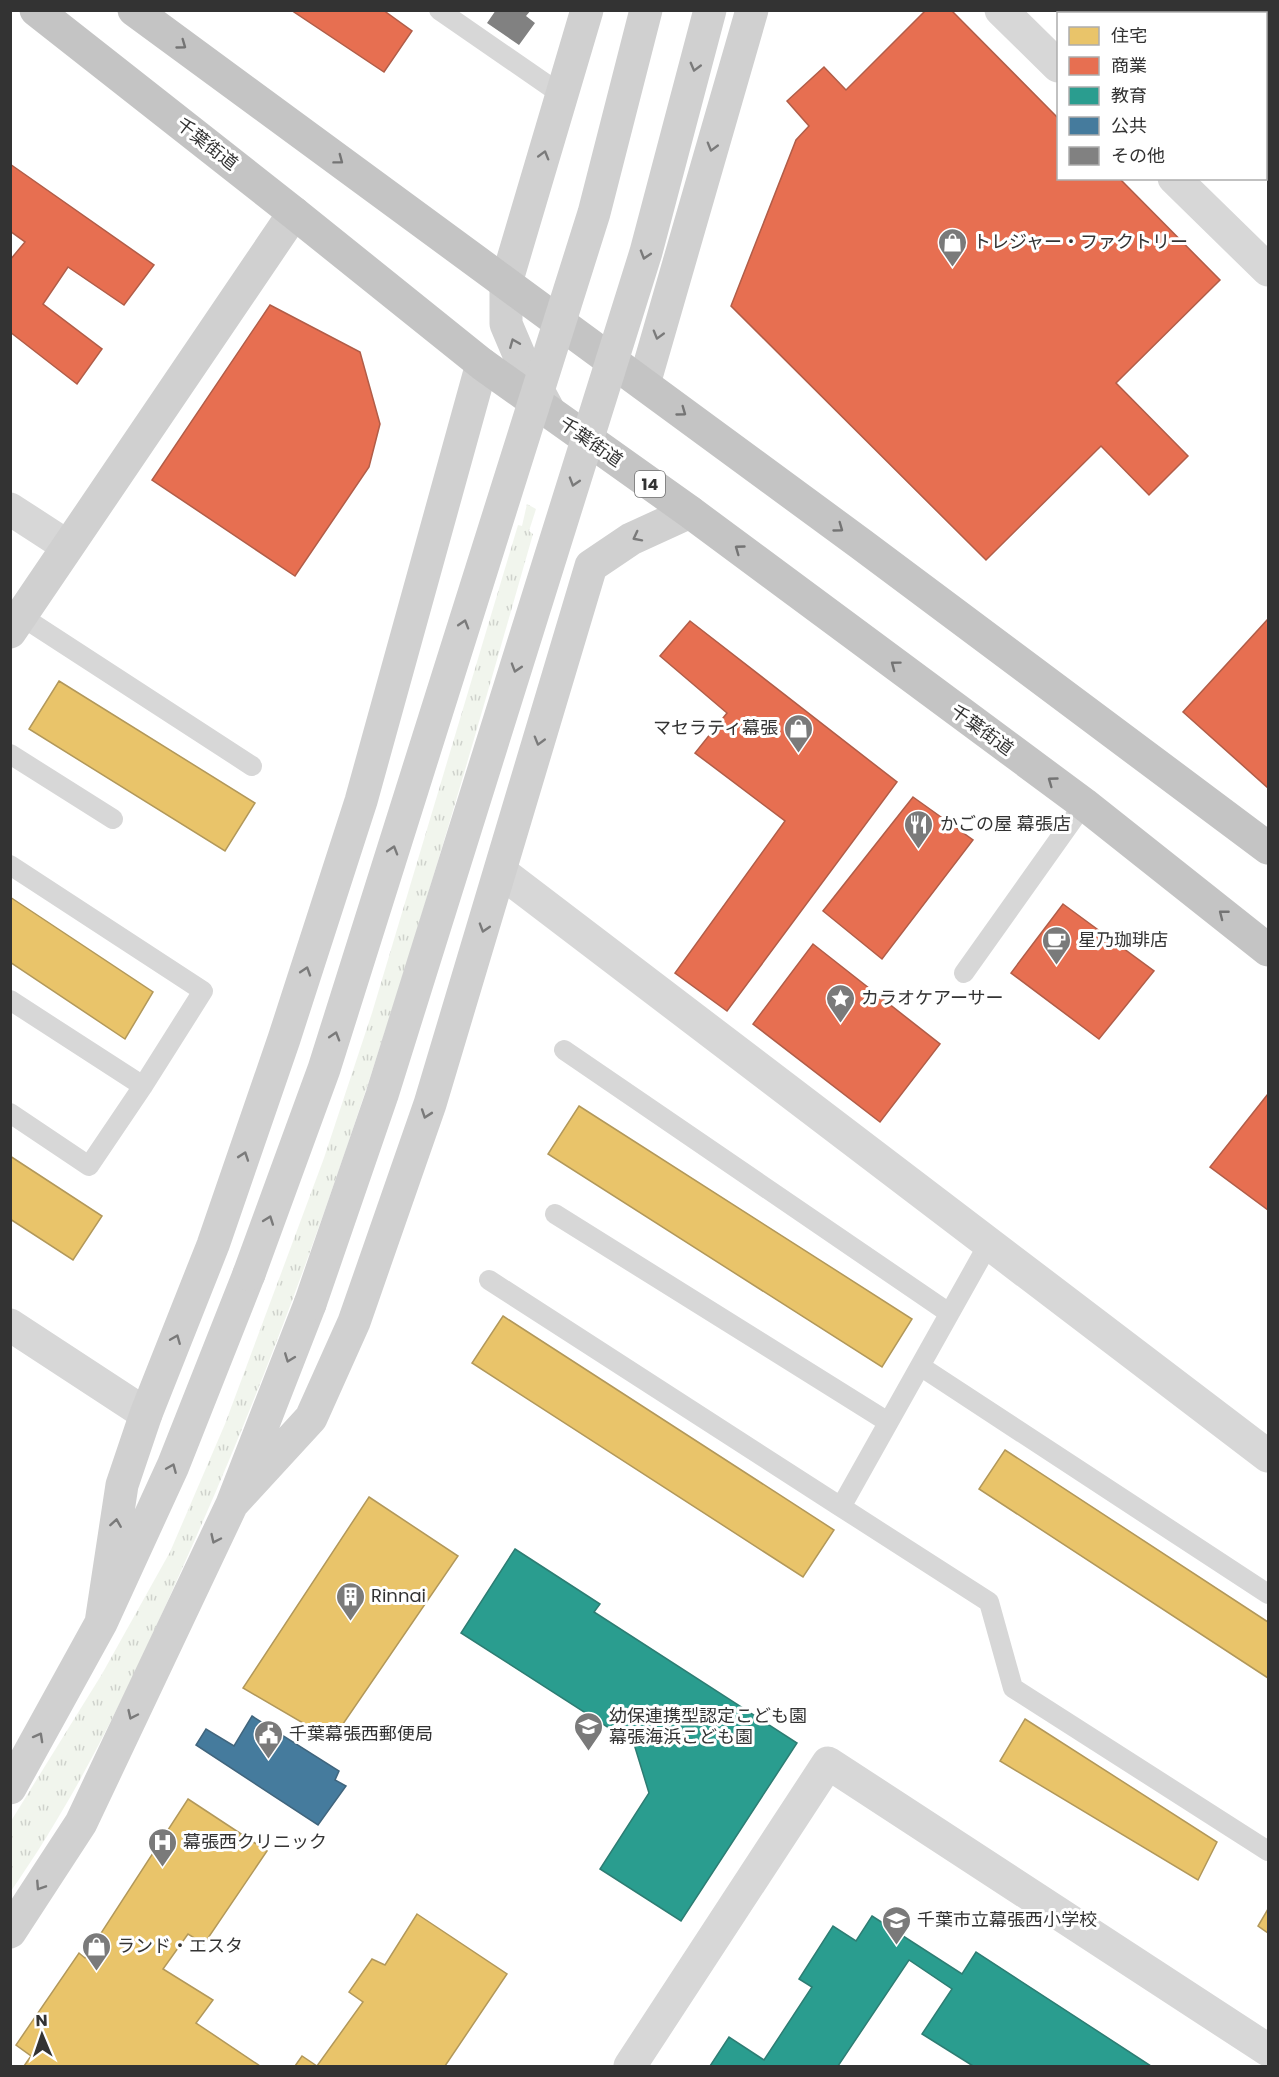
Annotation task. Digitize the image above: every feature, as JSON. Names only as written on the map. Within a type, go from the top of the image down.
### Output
[{"type":"highway","name":"千葉街道","points":[[36,10],[482,364],[690,512],[1084,804],[1269,950]]},
{"type":"highway","points":[[134,10],[644,384],[1269,848]]},
{"type":"street","points":[[550,413],[520,357],[506,324],[506,283],[587,10]]},
{"type":"street","points":[[10,1788],[101,1623],[173,1467],[249,1274],[324,1069],[594,213],[646,10]]},
{"type":"street","points":[[10,1932],[81,1823],[232,1504],[310,1304],[382,1095],[646,252],[710,10]]},
{"type":"street","points":[[644,384],[752,10]]},
{"type":"street","points":[[1001,10],[1057,64]]},
{"type":"street","points":[[1176,180],[1269,270]]},
{"type":"street","points":[[16,624],[294,213]]},
{"type":"street","points":[[101,1623],[122,1485],[146,1414],[213,1245],[284,1039],[358,812],[482,364]]},
{"type":"street","points":[[10,509],[67,546]]},
{"type":"street","points":[[232,1504],[311,1418],[354,1322],[430,1104],[591,566],[631,539],[690,512]]},
{"type":"street","points":[[501,872],[1269,1456]]},
{"type":"street","points":[[10,1325],[146,1414]]},
{"type":"street","points":[[630,2067],[828,1763],[1269,2050]]},
{"type":"lane","points":[[439,10],[562,95]]},
{"type":"lane","points":[[16,624],[252,766]]},
{"type":"lane","points":[[10,754],[113,819]]},
{"type":"lane","points":[[964,973],[1084,804]]},
{"type":"lane","points":[[10,865],[203,991],[89,1166],[10,1113]]},
{"type":"lane","points":[[10,1000],[143,1086]]},
{"type":"lane","points":[[564,1050],[949,1313]]},
{"type":"lane","points":[[555,1214],[888,1422]]},
{"type":"lane","points":[[841,1506],[989,1243]]},
{"type":"lane","points":[[489,1280],[989,1602],[1013,1688],[1269,1851]]},
{"type":"lane","points":[[920,1366],[1269,1594]]},
{"type":"green space","points":[[527,504],[536,509],[529,531],[533,534],[460,786],[383,1037],[298,1285],[251,1407],[137,1668],[66,1804],[11,1891],[11,1821],[102,1674],[170,1552],[225,1424],[324,1158],[372,1013],[518,525],[522,526]]},
{"type":"building: 住宅","points":[[59,681],[255,803],[225,851],[29,729]]},
{"type":"building: 住宅","points":[[10,897],[153,992],[125,1039],[10,962]]},
{"type":"building: 住宅","points":[[579,1106],[912,1319],[882,1367],[548,1154]]},
{"type":"building: 住宅","points":[[10,1156],[102,1216],[73,1260],[10,1219]]},
{"type":"building: 住宅","points":[[503,1316],[834,1530],[803,1577],[472,1363]]},
{"type":"building: 住宅","points":[[1005,1450],[1268,1622],[1268,1678],[979,1489]]},
{"type":"building: 住宅","name":"Rinnai","points":[[369,1497],[458,1556],[332,1740],[243,1688]]},
{"type":"building: 住宅","points":[[1025,1719],[1217,1842],[1198,1880],[1000,1761]]},
{"type":"building: 住宅","points":[[188,1799],[267,1851],[204,1944],[188,1934],[163,1969],[213,2000],[196,2023],[260,2066],[24,2066],[31,2056],[16,2045],[79,1953],[85,1958]]},
{"type":"building: 住宅","points":[[1268,1909],[1268,1933],[1258,1926]]},
{"type":"building: 住宅","points":[[417,1914],[507,1974],[445,2066],[317,2066],[363,2002],[349,1992],[372,1959],[385,1965]]},
{"type":"building: 住宅","points":[[302,2056],[317,2066],[295,2066]]},
{"type":"building: 商業","points":[[291,10],[383,10],[412,31],[384,72]]},
{"type":"building: 商業","points":[[926,10],[951,10],[1057,117],[1057,180],[1121,180],[1220,280],[1116,383],[1188,456],[1149,495],[1101,446],[986,560],[731,306],[796,140],[809,126],[787,101],[824,67],[846,90]]},
{"type":"building: 商業","points":[[10,164],[154,265],[124,305],[68,267],[43,304],[102,349],[77,384],[10,332],[10,260],[25,242],[10,231]]},
{"type":"building: 商業","points":[[270,305],[360,352],[380,424],[369,467],[295,576],[152,480]]},
{"type":"building: 商業","points":[[1268,619],[1268,788],[1183,712]]},
{"type":"building: 商業","points":[[690,621],[897,782],[727,1011],[675,973],[785,821],[695,753],[727,713],[660,656]]},
{"type":"building: 商業","points":[[913,797],[973,840],[882,959],[823,911]]},
{"type":"building: 商業","points":[[1063,904],[1154,971],[1099,1039],[1011,973]]},
{"type":"building: 商業","points":[[813,944],[940,1044],[880,1122],[753,1024]]},
{"type":"building: 商業","points":[[1268,1094],[1268,1210],[1210,1167]]},
{"type":"building: 教育","points":[[515,1549],[600,1604],[594,1612],[797,1743],[681,1921],[600,1869],[649,1793],[634,1744],[461,1633]]},
{"type":"building: 教育","points":[[872,1916],[962,1974],[976,1952],[1151,2066],[973,2066],[922,2034],[952,1989],[909,1960],[838,2066],[710,2066],[729,2037],[764,2060],[812,1987],[799,1979],[833,1926],[856,1941]]},
{"type":"building: 公共","name":"千葉幕張西郵便局","points":[[252,1716],[339,1771],[335,1780],[346,1786],[318,1825],[196,1745],[206,1729],[234,1746]]},
{"type":"building: その他","points":[[496,10],[531,10],[526,16],[535,23],[519,45],[487,23]]},
{"type":"place","name":"トレジャー・ファクトリー","points":[[952,268]]},
{"type":"place","name":"マセラティ幕張","points":[[799,754]]},
{"type":"place","name":"かごの屋 幕張店","points":[[919,850]]},
{"type":"place","name":"星乃珈琲店","points":[[1057,966]]},
{"type":"place","name":"カラオケアーサー","points":[[840,1024]]},
{"type":"place","name":"Rinnai","points":[[350,1622]]},
{"type":"place","name":"幼保連携型認定こども園 幕張海浜こども園","points":[[588,1752]]},
{"type":"place","name":"千葉幕張西郵便局","points":[[268,1760]]},
{"type":"place","name":"幕張西クリニック","points":[[162,1868]]},
{"type":"place","name":"千葉市立幕張西小学校","points":[[896,1946]]},
{"type":"place","name":"ランド・エスタ","points":[[96,1972]]}]
